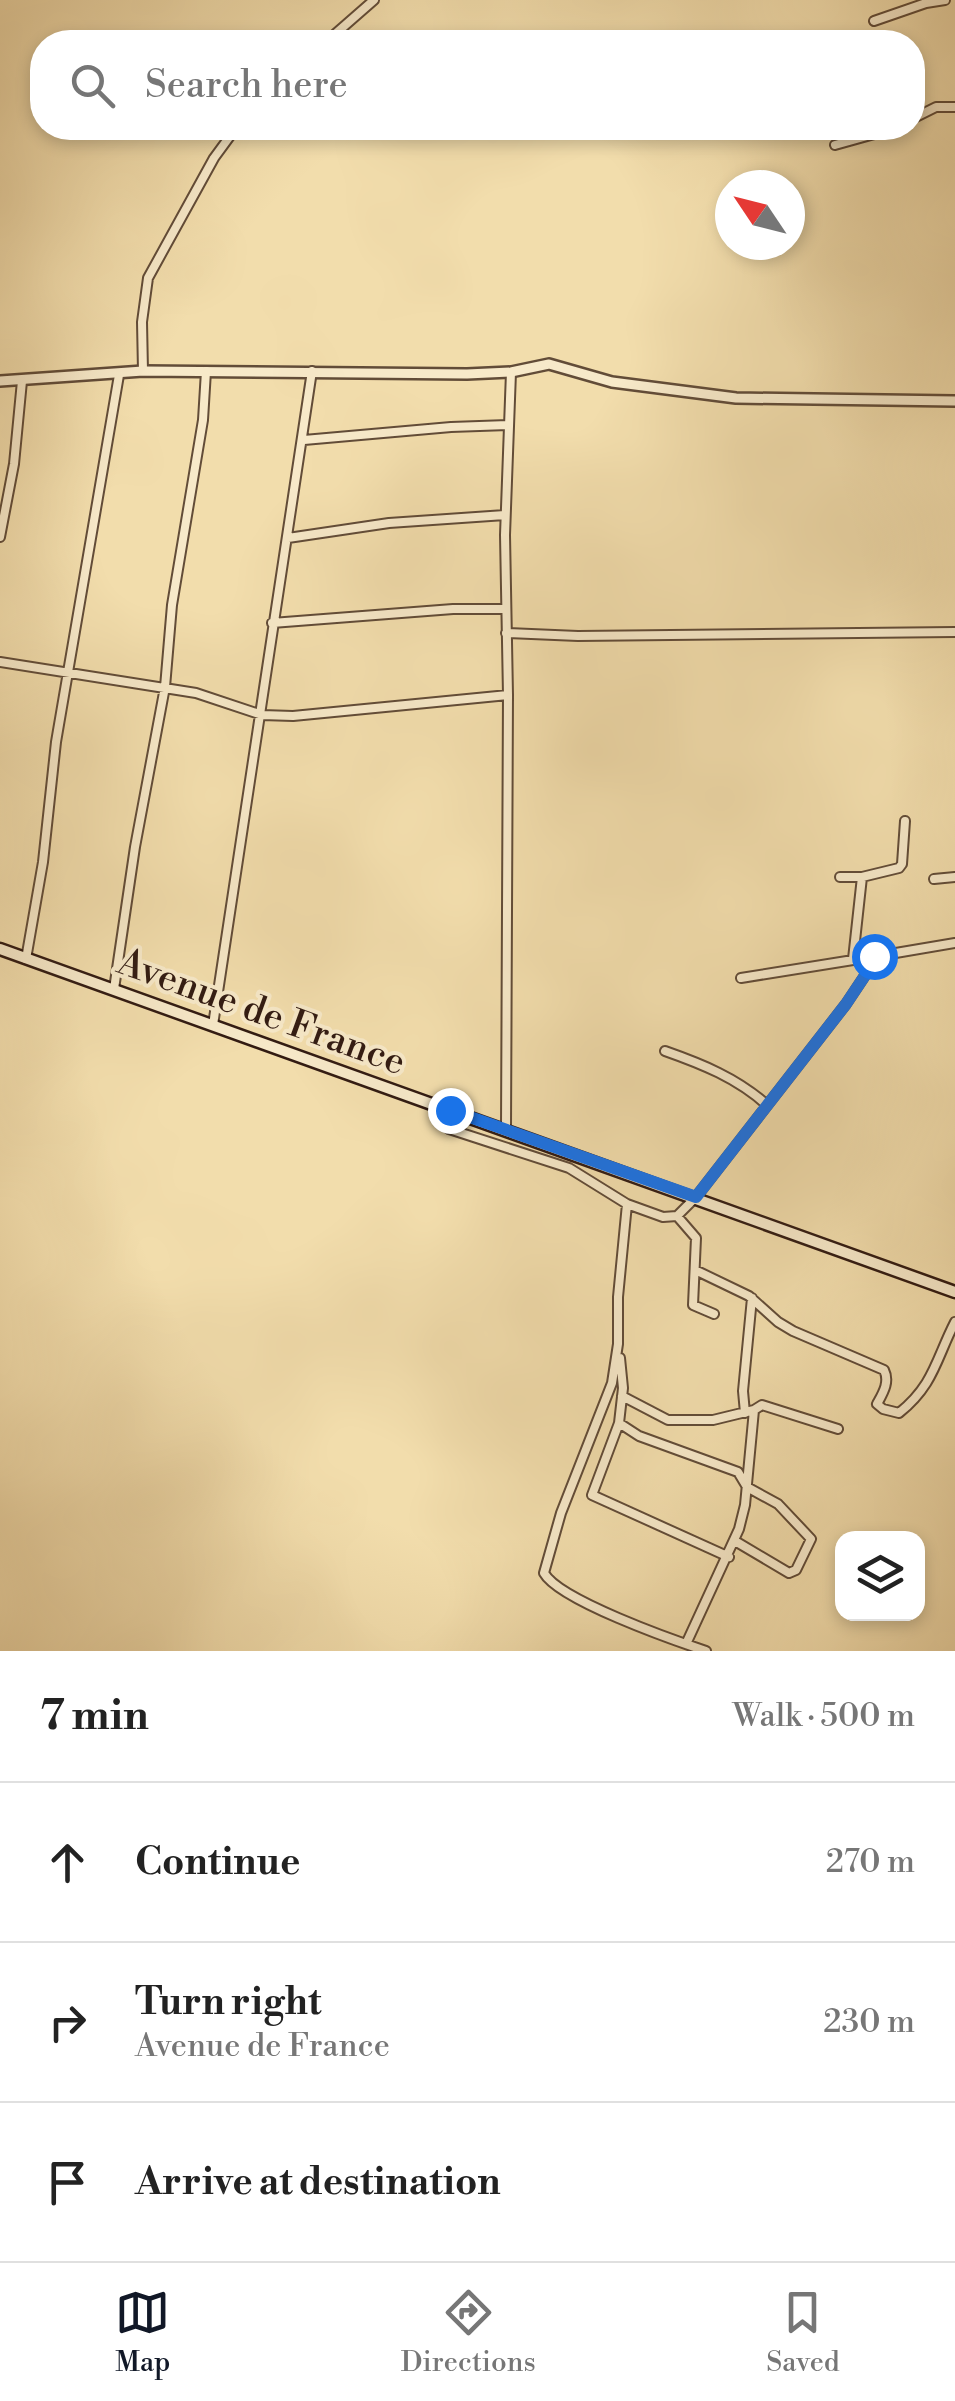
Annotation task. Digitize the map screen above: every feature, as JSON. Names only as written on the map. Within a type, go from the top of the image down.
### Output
[{"type":"main road","name":"Avenue de France","points":[[0,949],[955,1292]]},
{"type":"street","points":[[340,30],[374,0]]},
{"type":"street","points":[[874,21],[944,0]]},
{"type":"street","points":[[925,112],[936,107],[955,107]]},
{"type":"street","points":[[143,371],[146,284],[227,140]]},
{"type":"street","points":[[835,145],[853,140]]},
{"type":"street","points":[[0,381],[143,371],[511,372],[549,364],[612,382],[743,398],[955,400]]},
{"type":"street","points":[[114,989],[165,687],[172,605],[200,437],[206,371]]},
{"type":"street","points":[[213,1026],[312,371]]},
{"type":"street","points":[[506,1130],[505,515],[511,372]]},
{"type":"street","points":[[26,959],[43,862],[56,742],[120,374]]},
{"type":"street","points":[[0,537],[14,464],[22,381]]},
{"type":"street","points":[[304,440],[451,426],[508,425]]},
{"type":"street","points":[[288,538],[389,523],[505,515]]},
{"type":"street","points":[[272,623],[453,609],[505,609]]},
{"type":"street","points":[[506,633],[632,636],[955,632]]},
{"type":"street","points":[[0,662],[200,694],[262,715],[292,716],[508,695]]},
{"type":"street","points":[[840,878],[893,871],[901,866],[905,821]]},
{"type":"street","points":[[853,959],[862,877]]},
{"type":"street","points":[[934,879],[955,877]]},
{"type":"street","points":[[742,978],[955,944]]},
{"type":"street","points":[[456,1112],[449,1129],[568,1168],[627,1204],[663,1217],[677,1216],[696,1197],[846,1004],[878,956]]},
{"type":"street","points":[[664,1051],[740,1082],[767,1105]]},
{"type":"street","points":[[627,1204],[618,1297],[622,1396],[619,1423],[592,1495],[728,1557]]},
{"type":"street","points":[[677,1216],[696,1238],[693,1306],[714,1314]]},
{"type":"street","points":[[694,1270],[752,1298],[793,1331],[884,1370],[886,1388],[877,1404],[899,1413],[913,1402],[934,1374],[955,1322]]},
{"type":"street","points":[[686,1644],[736,1541],[747,1487],[750,1411],[743,1391],[752,1298]]},
{"type":"street","points":[[618,1344],[612,1383],[561,1513],[544,1572],[559,1588],[613,1615],[706,1651]]},
{"type":"street","points":[[622,1396],[668,1420],[713,1420],[762,1405],[838,1429]]},
{"type":"street","points":[[619,1423],[639,1436],[738,1472],[747,1487],[778,1504],[811,1542],[796,1570],[789,1573],[736,1541]]},
{"type":"route","points":[[450,1110],[696,1197],[846,1004],[878,956],[874,956]]}]
